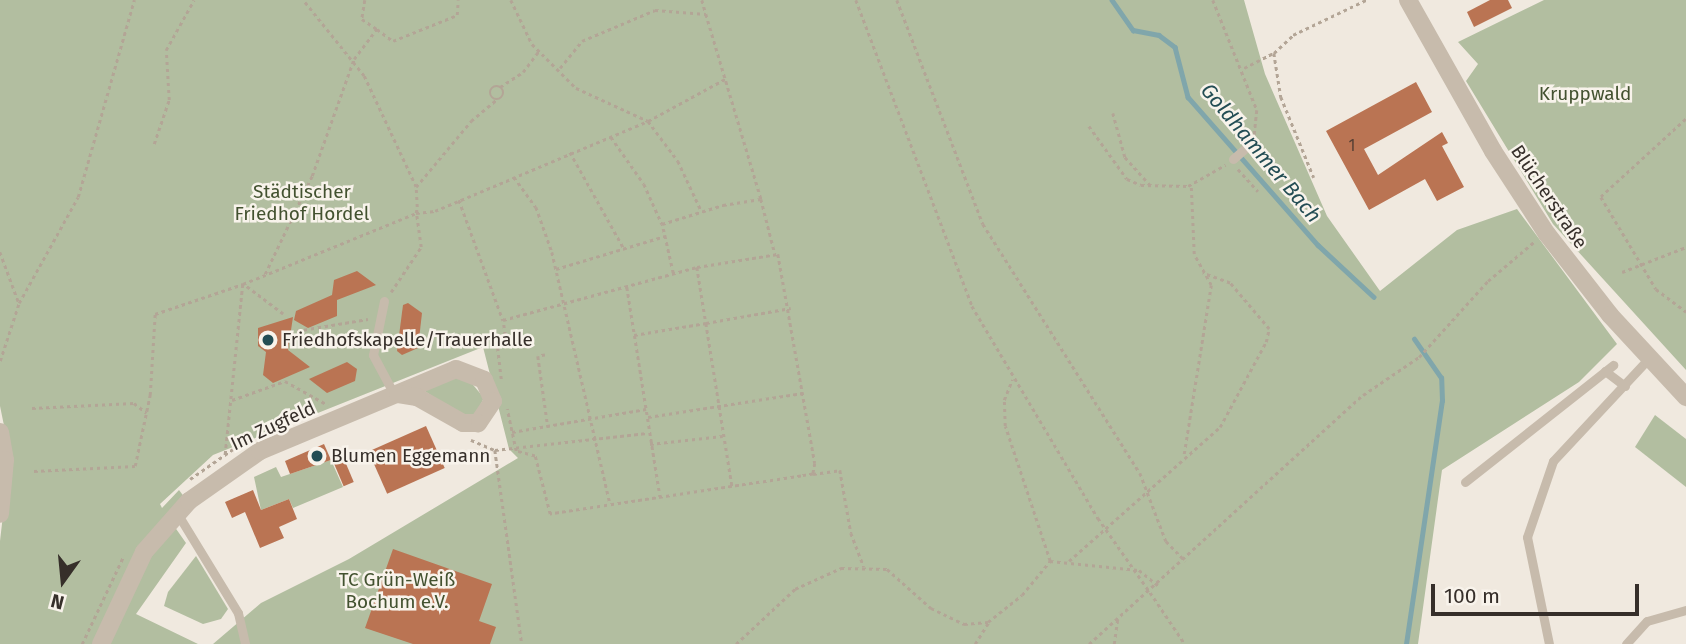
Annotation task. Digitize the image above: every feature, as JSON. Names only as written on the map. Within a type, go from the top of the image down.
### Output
[{"type":"street","name":"Blücherstraße","points":[[1408,0],[1464,104],[1547,234],[1648,359],[1686,397]]},
{"type":"street","name":"Im Zugfeld","points":[[101,644],[127,580],[177,513],[223,474],[260,451],[456,369],[484,380],[493,401],[478,423],[463,422],[417,397],[396,395]]},
{"type":"street","points":[[0,432],[5,460],[0,514]]},
{"type":"lane","points":[[1234,162],[1250,148]]},
{"type":"lane","points":[[384,301],[378,317],[373,355],[396,395]]},
{"type":"lane","points":[[1549,644],[1527,537],[1553,461],[1648,359]]},
{"type":"lane","points":[[1465,482],[1609,368],[1625,386]]},
{"type":"lane","points":[[177,513],[238,613],[245,644]]},
{"type":"lane","points":[[1626,644],[1647,621],[1686,610]]},
{"type":"path","points":[[0,361],[19,303],[78,197],[134,0]]},
{"type":"path","points":[[154,144],[169,100],[166,50],[194,0]]},
{"type":"path","points":[[303,0],[354,58],[416,187],[416,213],[421,247],[384,301]]},
{"type":"path","points":[[365,0],[362,19],[393,41],[457,15],[458,0]]},
{"type":"path","points":[[511,0],[539,51],[560,68],[576,88],[648,121],[678,161],[701,210]]},
{"type":"path","points":[[702,0],[775,254],[783,260],[816,456],[813,474]]},
{"type":"path","points":[[856,0],[972,306],[1012,380],[1098,518],[1185,644]]},
{"type":"path","points":[[897,0],[983,224],[1147,491],[1166,541],[1185,561]]},
{"type":"path","points":[[1213,0],[1244,68],[1258,124],[1250,148],[1275,175]]},
{"type":"path","points":[[1244,68],[1274,53],[1293,35],[1366,0]]},
{"type":"path","points":[[560,68],[582,41],[655,10],[706,13]]},
{"type":"path","points":[[264,275],[312,176],[354,58],[377,29]]},
{"type":"path","points":[[496,100],[490,91],[523,72],[539,51]]},
{"type":"path","points":[[1274,53],[1281,97],[1314,178]]},
{"type":"path","points":[[34,471],[135,466],[147,414],[155,314],[243,284],[416,213],[459,200],[648,121],[725,79]]},
{"type":"path","points":[[416,187],[464,129],[504,94],[500,87]]},
{"type":"path","points":[[1113,113],[1125,157],[1152,186]]},
{"type":"path","points":[[1686,119],[1601,197],[1656,289],[1686,312]]},
{"type":"path","points":[[1089,126],[1126,179],[1152,186],[1191,185],[1234,162],[1258,191]]},
{"type":"path","points":[[610,136],[644,184],[662,224],[673,274]]},
{"type":"path","points":[[570,152],[624,247]]},
{"type":"path","points":[[514,177],[536,207],[556,269],[610,505]]},
{"type":"path","points":[[1184,454],[1211,285],[1203,273],[1189,222],[1191,185]]},
{"type":"path","points":[[662,224],[701,210],[761,199]]},
{"type":"path","points":[[459,200],[503,320],[505,335],[496,336],[503,388]]},
{"type":"path","points":[[556,269],[665,236]]},
{"type":"path","points":[[1089,644],[1118,617],[1159,586],[1363,395],[1419,357],[1488,281],[1533,243]]},
{"type":"path","points":[[1622,272],[1686,247]]},
{"type":"path","points":[[0,252],[19,303]]},
{"type":"path","points":[[503,320],[697,267],[775,254]]},
{"type":"path","points":[[697,267],[732,486]]},
{"type":"path","points":[[1069,561],[1184,454],[1220,428],[1269,329],[1230,282],[1203,273]]},
{"type":"path","points":[[243,284],[283,314]]},
{"type":"path","points":[[223,474],[243,284]]},
{"type":"path","points":[[627,287],[660,496]]},
{"type":"path","points":[[634,335],[791,307]]},
{"type":"path","points":[[290,332],[378,317]]},
{"type":"path","points":[[545,355],[538,356],[548,427]]},
{"type":"path","points":[[1012,380],[1004,400],[1005,426],[1050,561]]},
{"type":"path","points":[[232,400],[285,381],[330,406]]},
{"type":"path","points":[[648,417],[805,393]]},
{"type":"path","points":[[506,399],[516,451]]},
{"type":"path","points":[[32,408],[134,403],[147,414]]},
{"type":"path","points":[[512,432],[646,409]]},
{"type":"path","points":[[465,436],[495,450],[516,451],[649,433]]},
{"type":"path","points":[[650,444],[723,436]]},
{"type":"path","points":[[495,450],[522,644]]},
{"type":"path","points":[[516,451],[535,456],[550,514],[840,470],[851,533],[864,567]]},
{"type":"path","points":[[975,644],[989,622],[1050,561],[1139,570],[1159,586]]},
{"type":"path","points":[[736,644],[818,575],[864,567],[887,569],[931,608],[956,621],[989,622]]},
{"type":"path","points":[[1114,644],[1118,617]]},
{"type":"green space","points":[[0,0],[1244,0],[1265,74],[1327,216],[1380,291],[1457,230],[1517,209],[1617,344],[1579,382],[1442,470],[1418,644],[213,644],[261,603],[349,559],[518,458],[509,449],[483,347],[213,455],[160,504],[162,508],[179,490],[185,498],[167,516],[186,543],[136,614],[198,644],[0,644],[0,541],[10,455],[0,406]]},
{"type":"green space","name":"Kruppwald","points":[[1544,0],[1686,0],[1686,370],[1553,224],[1466,81],[1478,64],[1458,42]]},
{"type":"green space","points":[[457,376],[469,380],[484,398],[474,417],[465,418],[423,390]]},
{"type":"green space","points":[[1655,415],[1686,439],[1686,487],[1635,447]]},
{"type":"green space","points":[[331,460],[343,487],[293,508],[289,499],[261,510],[254,477],[276,467],[281,477]]},
{"type":"green space","points":[[196,556],[228,609],[221,619],[203,624],[164,606],[168,592]]},
{"type":"building","points":[[1490,0],[1508,0],[1512,8],[1474,27],[1467,12]]},
{"type":"building","points":[[1416,82],[1432,112],[1364,149],[1378,175],[1442,132],[1448,143],[1442,146],[1464,187],[1437,201],[1425,179],[1369,210],[1326,131]]},
{"type":"building","points":[[357,271],[376,285],[337,300],[337,316],[308,328],[294,320],[296,311],[332,295],[334,280]]},
{"type":"building","points":[[408,303],[422,313],[418,348],[402,355],[397,351],[403,305]]},
{"type":"building","points":[[293,317],[288,350],[310,367],[273,383],[263,375],[266,352],[258,346],[258,328]]},
{"type":"building","points":[[347,362],[357,369],[355,381],[327,393],[309,379]]},
{"type":"building","points":[[426,426],[445,468],[387,494],[368,452]]},
{"type":"building","points":[[324,444],[331,460],[290,474],[285,461]]},
{"type":"building","points":[[344,459],[354,482],[344,486],[334,463]]},
{"type":"building","points":[[253,490],[261,510],[289,499],[297,519],[279,527],[284,538],[260,548],[245,512],[232,518],[225,502]]},
{"type":"building","points":[[393,549],[492,584],[479,621],[496,627],[490,644],[413,644],[365,628]]},
{"type":"waterway","name":"Goldhammer Bach","points":[[1112,0],[1133,30],[1159,35],[1175,47],[1188,97],[1318,245],[1374,297]]},
{"type":"waterway","points":[[1406,644],[1442,401],[1441,378],[1414,339]]},
{"type":"place","name":"Friedhofskapelle/Trauerhalle","points":[[268,340]]},
{"type":"place","name":"Blumen Eggemann","points":[[317,456]]},
{"type":"park label","name":"Städtischer Friedhof Hordel","points":[[302,203]]},
{"type":"park label","name":"TC Grün-Weiß Bochum e.V.","points":[[397,591]]}]
